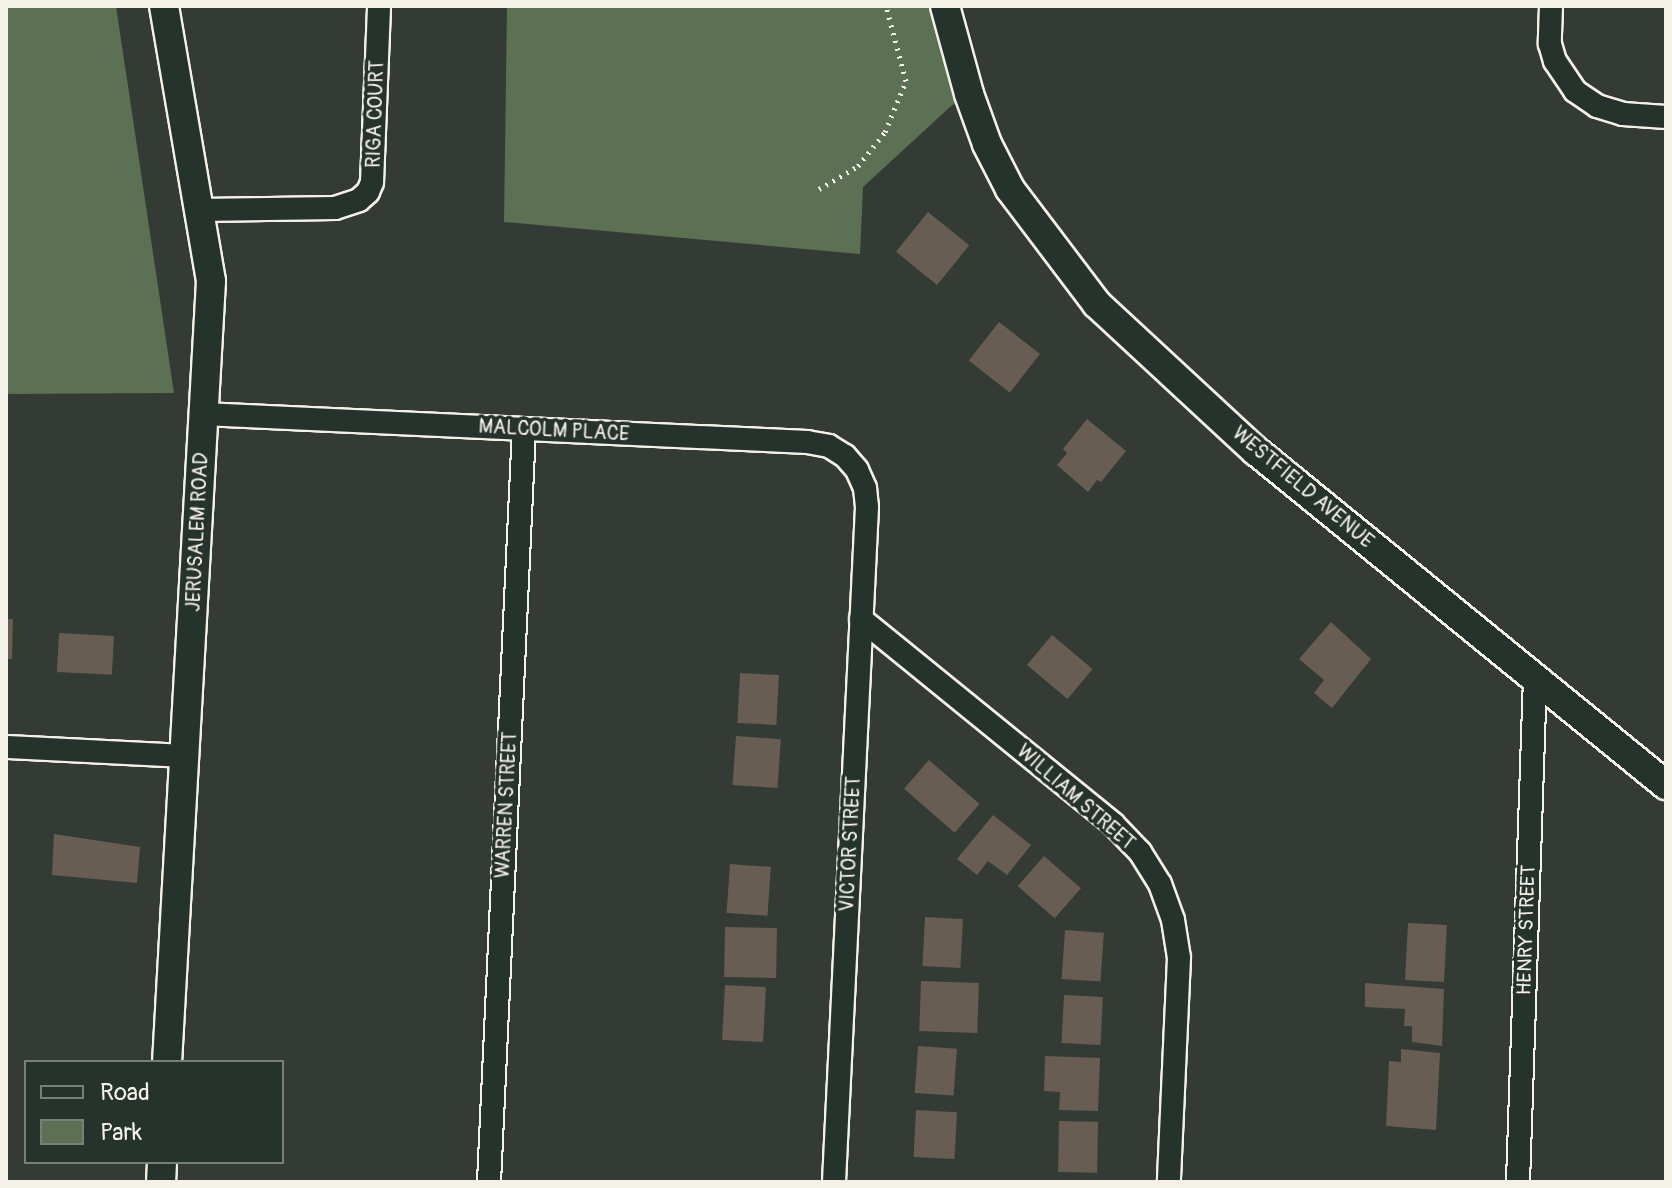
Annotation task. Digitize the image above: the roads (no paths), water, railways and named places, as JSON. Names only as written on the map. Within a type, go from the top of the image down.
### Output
[{"type":"street","name":"JERUSALEM ROAD","points":[[164,6],[211,281],[167,1060]]},
{"type":"street","name":"RIGA COURT","points":[[200,210],[335,208],[359,200],[368,192],[372,182],[379,6]]},
{"type":"street","name":"WESTFIELD AVENUE","points":[[945,6],[969,94],[987,144],[1010,189],[1097,304],[1256,451],[1666,785]]},
{"type":"street","points":[[1551,6],[1550,44],[1563,77],[1575,91],[1597,106],[1623,114],[1666,117]]},
{"type":"street","name":"MALCOLM PLACE","points":[[203,414],[807,442],[829,446],[845,456],[857,470],[865,488],[867,507]]},
{"type":"street","name":"WARREN STREET","points":[[489,1182],[524,429]]},
{"type":"street","name":"VICTOR STREET","points":[[834,1182],[867,507]]},
{"type":"street","name":"WILLIAM STREET","points":[[861,619],[1113,824],[1140,852],[1160,884],[1173,920],[1179,958],[1169,1182]]},
{"type":"street","name":"HENRY STREET","points":[[1518,1182],[1535,677]]},
{"type":"street","points":[[6,747],[184,756]]}]
